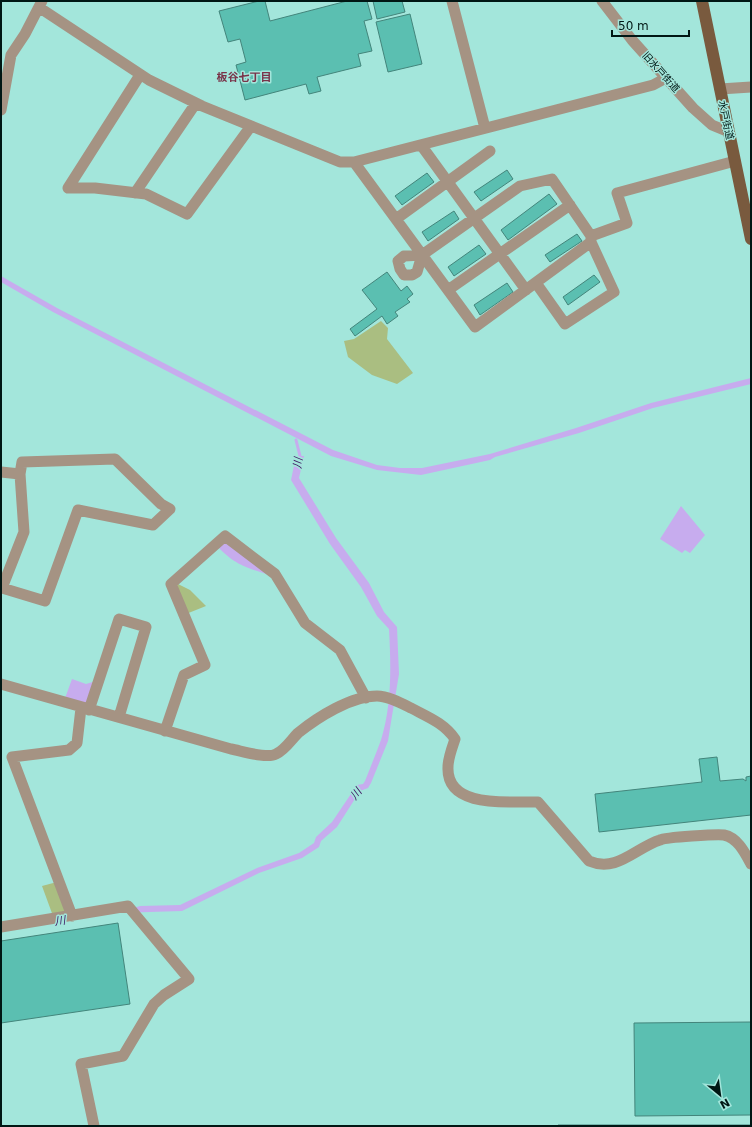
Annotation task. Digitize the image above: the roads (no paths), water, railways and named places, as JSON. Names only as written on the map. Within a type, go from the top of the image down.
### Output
[{"type":"main road","name":"水戸街道","points":[[702,1],[751,239]]},
{"type":"street","points":[[452,1],[485,128]]},
{"type":"street","name":"旧水戸街道","points":[[602,1],[614,18],[693,108],[712,126],[729,132]]},
{"type":"street","points":[[1,110],[4,84],[11,55],[41,5],[140,75],[196,103],[340,162],[354,162],[421,145],[653,85],[666,78]]},
{"type":"street","points":[[140,75],[68,188],[95,188],[146,194],[187,214],[251,126]]},
{"type":"street","points":[[720,89],[751,87]]},
{"type":"street","points":[[135,193],[196,103]]},
{"type":"street","points":[[421,145],[526,290]]},
{"type":"street","points":[[396,219],[490,151]]},
{"type":"street","points":[[354,162],[475,327],[536,283],[591,239],[627,223],[617,193],[735,161]]},
{"type":"street","points":[[422,255],[520,186],[552,180],[570,205],[591,239],[614,292],[565,324],[536,283]]},
{"type":"street","points":[[448,290],[570,205]]},
{"type":"street","points":[[115,458],[161,504],[170,509],[153,525],[78,510],[45,601],[2,588],[24,532],[20,474],[22,462],[115,458]]},
{"type":"street","points":[[1,472],[20,474]]},
{"type":"street","points":[[166,731],[184,675],[205,665],[171,584],[225,536],[275,574],[305,623],[340,650],[366,698]]},
{"type":"street","points":[[72,916],[12,757],[69,750],[77,743],[85,709],[119,619],[146,627],[119,718]]},
{"type":"street","points":[[1,684],[85,709],[231,749],[269,756],[282,750],[311,723],[347,703],[378,696],[398,702],[438,722],[448,730],[455,740],[448,766],[452,784],[476,800],[488,802],[538,802],[589,860],[596,864],[615,864],[660,840],[725,835],[741,846],[751,864]]},
{"type":"street","points":[[1,927],[128,906],[189,979],[164,995],[154,1004],[123,1056],[81,1064],[94,1126]]},
{"type":"water","points":[[1,276],[57,308],[333,450],[377,465],[400,468],[422,468],[490,454],[651,403],[751,378],[751,384],[653,408],[579,433],[495,457],[490,460],[421,475],[377,470],[331,456],[53,312],[1,282]]},
{"type":"water","name":"川","points":[[296,456],[304,456],[299,478],[336,538],[369,583],[384,612],[397,627],[399,674],[388,741],[368,788],[360,791],[337,827],[321,841],[319,847],[302,858],[259,873],[182,911],[117,913],[140,906],[180,905],[257,868],[299,853],[314,843],[316,837],[332,822],[357,785],[363,784],[375,756],[385,727],[389,699],[389,629],[377,616],[361,587],[330,544],[291,480]]},
{"type":"water","points":[[681,506],[705,535],[690,553],[685,550],[682,553],[660,539]]},
{"type":"water","points":[[225,539],[272,576],[242,565],[230,558],[217,546]]},
{"type":"water","points":[[72,679],[86,684],[96,681],[88,707],[64,701]]},
{"type":"waterway","name":"川","points":[[296,440],[300,456],[299,460]]},
{"type":"district","name":"板谷七丁目","points":[[244,77]]}]
